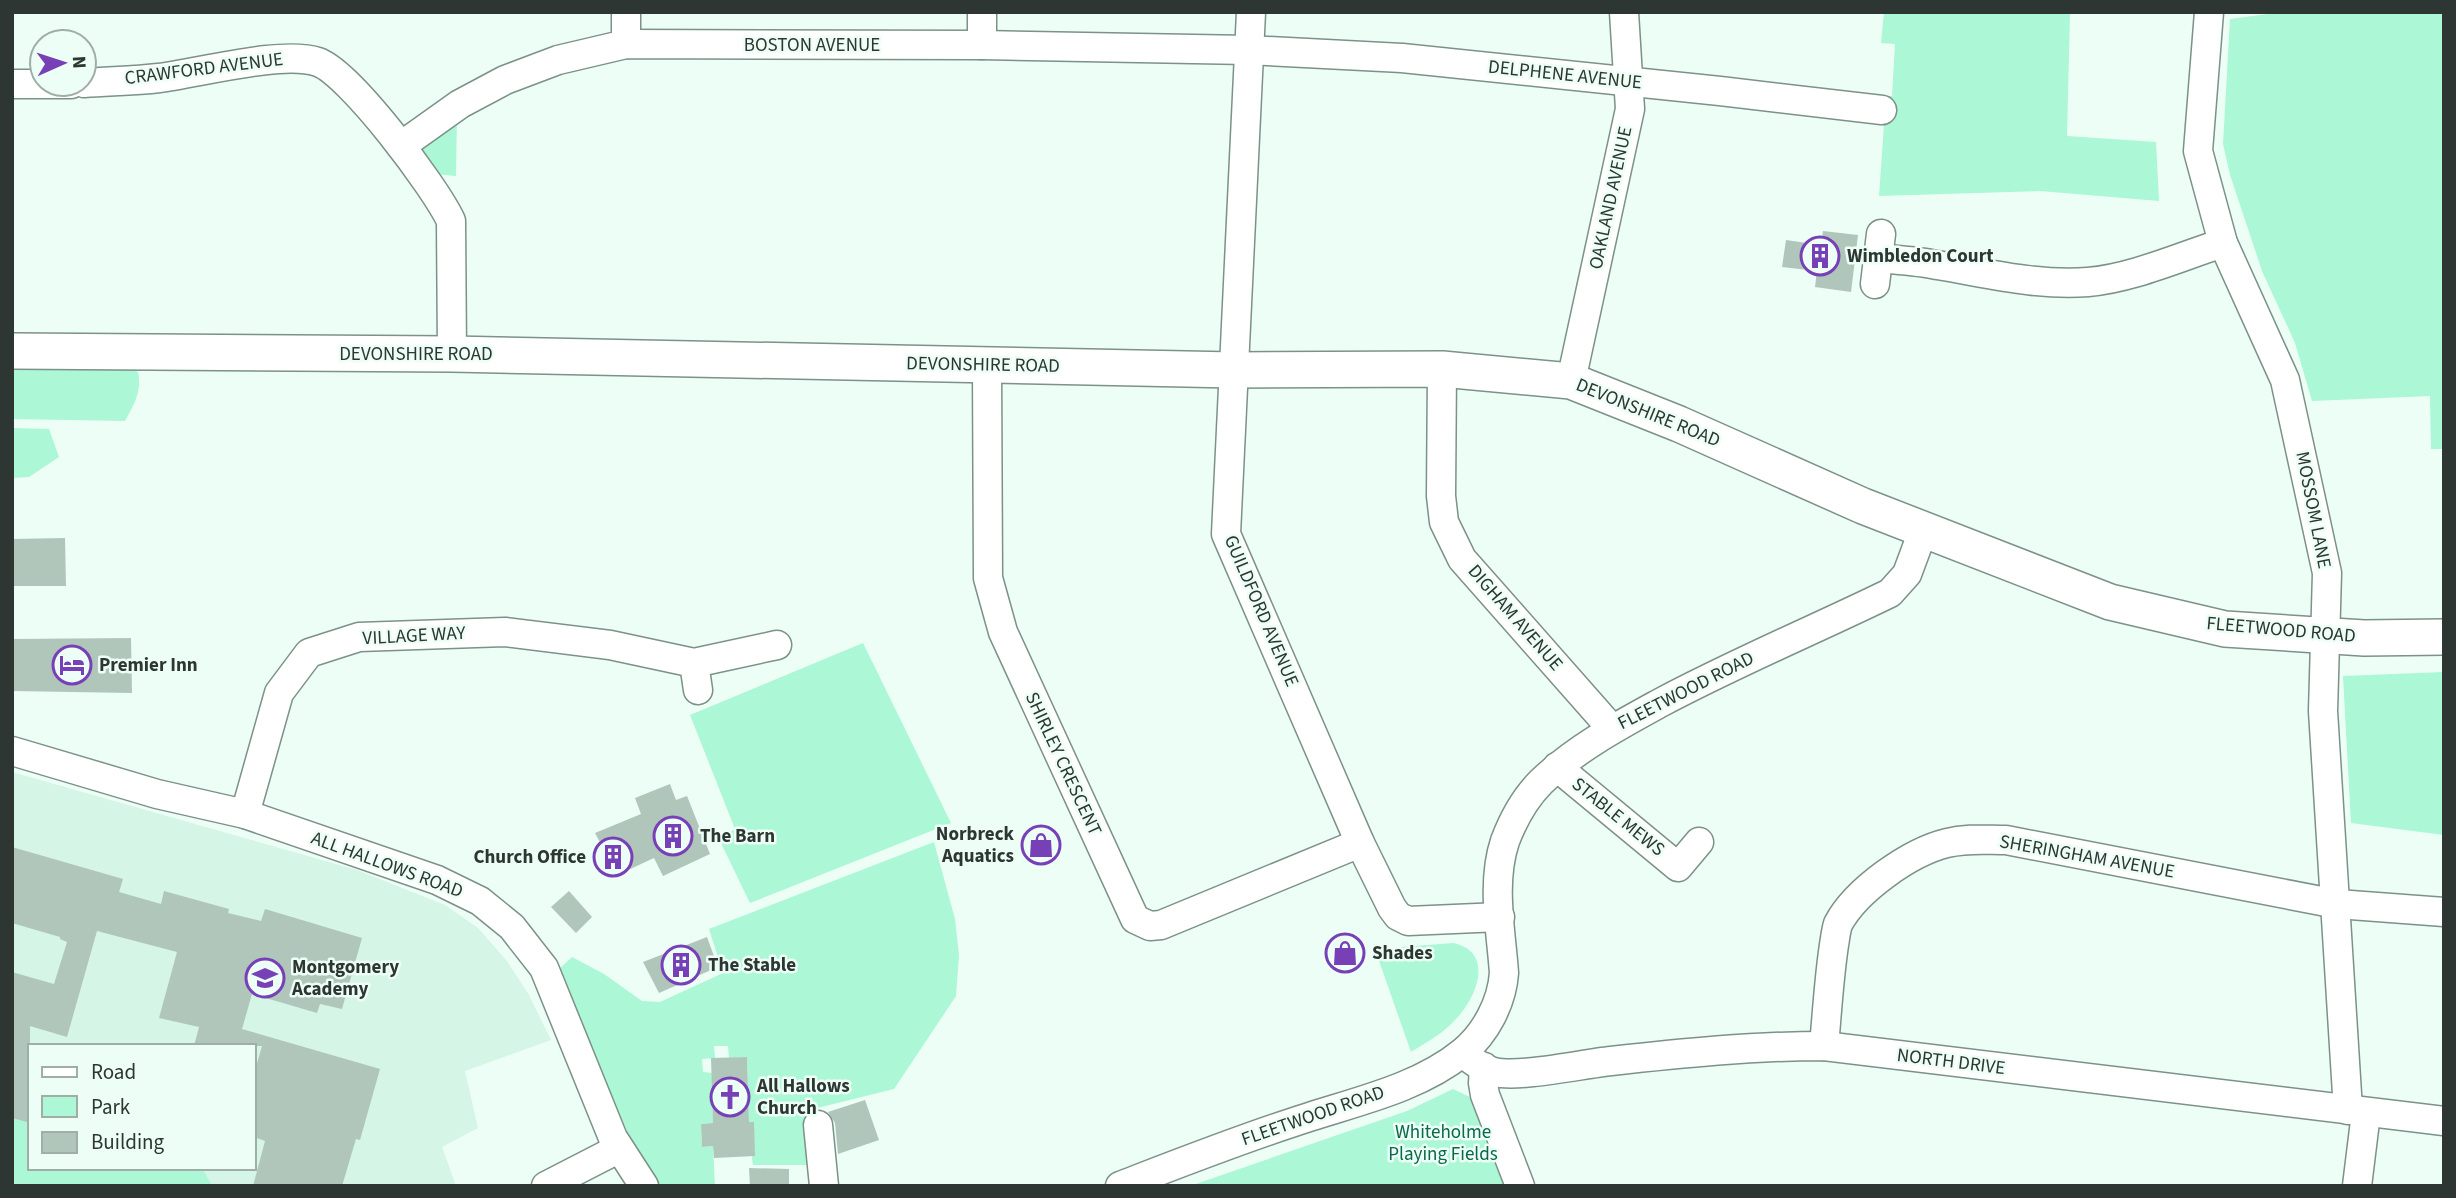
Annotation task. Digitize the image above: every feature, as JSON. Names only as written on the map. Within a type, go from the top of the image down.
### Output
[{"type":"main road","name":"DEVONSHIRE ROAD","points":[[12,351],[452,354],[1234,370],[1442,369],[1571,381],[1679,424],[1923,531]]},
{"type":"main road","name":"FLEETWOOD ROAD","points":[[1923,531],[2110,602],[2225,629],[2324,636],[2444,637]]},
{"type":"street","points":[[626,12],[626,44]]},
{"type":"street","points":[[982,12],[982,45]]},
{"type":"street","name":"GUILDFORD AVENUE","points":[[1251,12],[1226,534],[1386,900],[1398,916],[1408,921],[1500,917]]},
{"type":"street","name":"OAKLAND AVENUE","points":[[1571,381],[1630,109],[1624,12]]},
{"type":"street","name":"MOSSOM LANE","points":[[2209,12],[2198,151],[2222,243],[2285,380],[2327,573],[2323,711],[2337,904],[2357,1112],[2357,1186]]},
{"type":"street","name":"BOSTON AVENUE","points":[[401,146],[460,104],[505,80],[558,60],[626,44],[982,45],[1248,50]]},
{"type":"street","name":"DELPHENE AVENUE","points":[[1248,50],[1402,58],[1882,110]]},
{"type":"street","name":"CRAWFORD AVENUE","points":[[98,82],[157,78],[291,58],[320,62],[350,87],[401,146],[451,221],[452,354]]},
{"type":"street","points":[[1878,259],[1934,264],[2020,279],[2089,282],[2126,274],[2222,243]]},
{"type":"street","name":"SHIRLEY CRESCENT","points":[[987,365],[988,578],[1003,632],[1135,919],[1150,926],[1161,925],[1360,843]]},
{"type":"street","name":"DIGHAM AVENUE","points":[[1442,369],[1441,496],[1444,522],[1462,559],[1612,729]]},
{"type":"street","name":"FLEETWOOD ROAD","points":[[1120,1186],[1244,1139],[1473,1060],[1474,1042],[1500,997],[1504,973],[1499,864],[1505,843],[1525,802],[1557,768],[1612,729],[1715,674],[1890,593],[1907,574],[1923,531]]},
{"type":"street","name":"VILLAGE WAY","points":[[245,814],[279,693],[309,653],[359,637],[505,632],[610,645],[696,677],[777,645]]},
{"type":"street","name":"ALL HALLOWS ROAD","points":[[12,751],[157,794],[245,814],[437,880],[480,901],[512,927],[544,968],[618,1149],[644,1186]]},
{"type":"street","name":"STABLE MEWS","points":[[1557,768],[1673,877],[1699,842]]},
{"type":"street","name":"SHERINGHAM AVENUE","points":[[1824,1046],[1838,925],[1854,904],[1884,876],[1907,860],[1946,843],[1969,839],[2006,840],[2337,904],[2444,912]]},
{"type":"street","name":"NORTH DRIVE","points":[[1473,1060],[1494,1072],[1516,1073],[1759,1047],[1824,1046],[2444,1121]]},
{"type":"street","points":[[1473,1060],[1520,1186]]},
{"type":"street","points":[[818,1125],[824,1186]]},
{"type":"street","points":[[546,1186],[618,1149]]},
{"type":"shaded area","name":"Montgomery Academy","points":[[12,772],[357,870],[445,905],[478,928],[507,961],[529,995],[551,1040],[465,1071],[478,1128],[442,1147],[456,1186],[12,1186]]},
{"type":"green space","points":[[1884,12],[2070,12],[2067,136],[2156,142],[2159,201],[2040,191],[1879,196],[1886,96],[1892,96],[1895,44],[1881,43]]},
{"type":"green space","points":[[2283,12],[2444,12],[2444,449],[2431,449],[2430,396],[2312,401],[2295,343],[2262,271],[2230,175],[2223,144],[2230,19]]},
{"type":"green space","points":[[457,112],[456,176],[434,174],[416,143]]},
{"type":"green space","points":[[12,364],[129,367],[138,372],[138,392],[125,421],[12,419]]},
{"type":"green space","points":[[12,428],[49,429],[59,457],[29,477],[12,478]]},
{"type":"green space","points":[[863,643],[951,823],[750,903],[719,839],[735,829],[690,715]]},
{"type":"green space","points":[[2444,672],[2444,835],[2351,823],[2343,676]]},
{"type":"green space","points":[[934,842],[955,919],[959,955],[956,996],[894,1089],[813,1109],[813,1165],[753,1165],[754,1122],[749,1122],[747,1057],[729,1058],[728,1046],[714,1046],[715,1058],[702,1059],[703,1072],[712,1073],[713,1123],[701,1124],[702,1147],[713,1146],[715,1186],[661,1186],[654,1180],[630,1138],[558,970],[572,957],[604,974],[642,1001],[660,1002],[723,973],[709,929]]},
{"type":"green space","points":[[1453,943],[1466,948],[1474,956],[1478,966],[1475,989],[1463,1011],[1450,1025],[1411,1052],[1377,955],[1402,947]]},
{"type":"green space","name":"Whiteholme Playing Fields","points":[[1453,1089],[1472,1098],[1508,1186],[1190,1186],[1407,1111]]},
{"type":"green space","points":[[12,1118],[28,1122],[28,1170],[203,1170],[212,1186],[12,1186]]},
{"type":"building","name":"Wimbledon Court","points":[[1823,231],[1858,235],[1851,292],[1815,287],[1817,271],[1782,267],[1786,240],[1821,245]]},
{"type":"building","points":[[65,538],[66,586],[12,586],[12,539]]},
{"type":"building","name":"Premier Inn","points":[[131,638],[132,693],[12,691],[12,639]]},
{"type":"building","name":"The Barn","points":[[670,784],[676,800],[687,796],[710,854],[663,876],[654,858],[611,878],[598,848],[602,846],[595,833],[641,814],[635,798]]},
{"type":"building","points":[[12,847],[123,879],[119,892],[161,904],[164,891],[229,909],[228,913],[261,921],[265,909],[362,938],[342,1009],[320,1004],[317,1013],[252,994],[242,1029],[380,1069],[360,1140],[356,1139],[342,1186],[253,1186],[265,1141],[256,1138],[256,1067],[262,1046],[195,1044],[199,1027],[159,1018],[177,952],[97,931],[67,1037],[30,1026],[28,1122],[12,1118],[12,972],[54,984],[67,942],[60,937],[12,923]]},
{"type":"building","points":[[569,891],[592,917],[576,933],[551,907]]},
{"type":"building","name":"The Stable","points":[[707,937],[718,967],[659,993],[643,962]]},
{"type":"building","name":"All Hallows Church","points":[[747,1057],[749,1122],[754,1122],[755,1156],[714,1158],[713,1146],[702,1147],[701,1124],[713,1123],[711,1058]]},
{"type":"building","points":[[865,1100],[879,1140],[838,1154],[835,1123],[828,1112]]},
{"type":"building","points":[[749,1168],[789,1169],[789,1186],[750,1186]]},
{"type":"place","name":"Wimbledon Court","points":[[1820,256]]},
{"type":"place","name":"Premier Inn","points":[[72,665]]},
{"type":"place","name":"The Barn","points":[[673,836]]},
{"type":"place","name":"Norbreck Aquatics","points":[[1041,845]]},
{"type":"place","name":"Church Office","points":[[613,857]]},
{"type":"place","name":"Shades","points":[[1345,953]]},
{"type":"place","name":"The Stable","points":[[681,965]]},
{"type":"place","name":"Montgomery Academy","points":[[265,978]]},
{"type":"place","name":"All Hallows Church","points":[[730,1097]]}]
